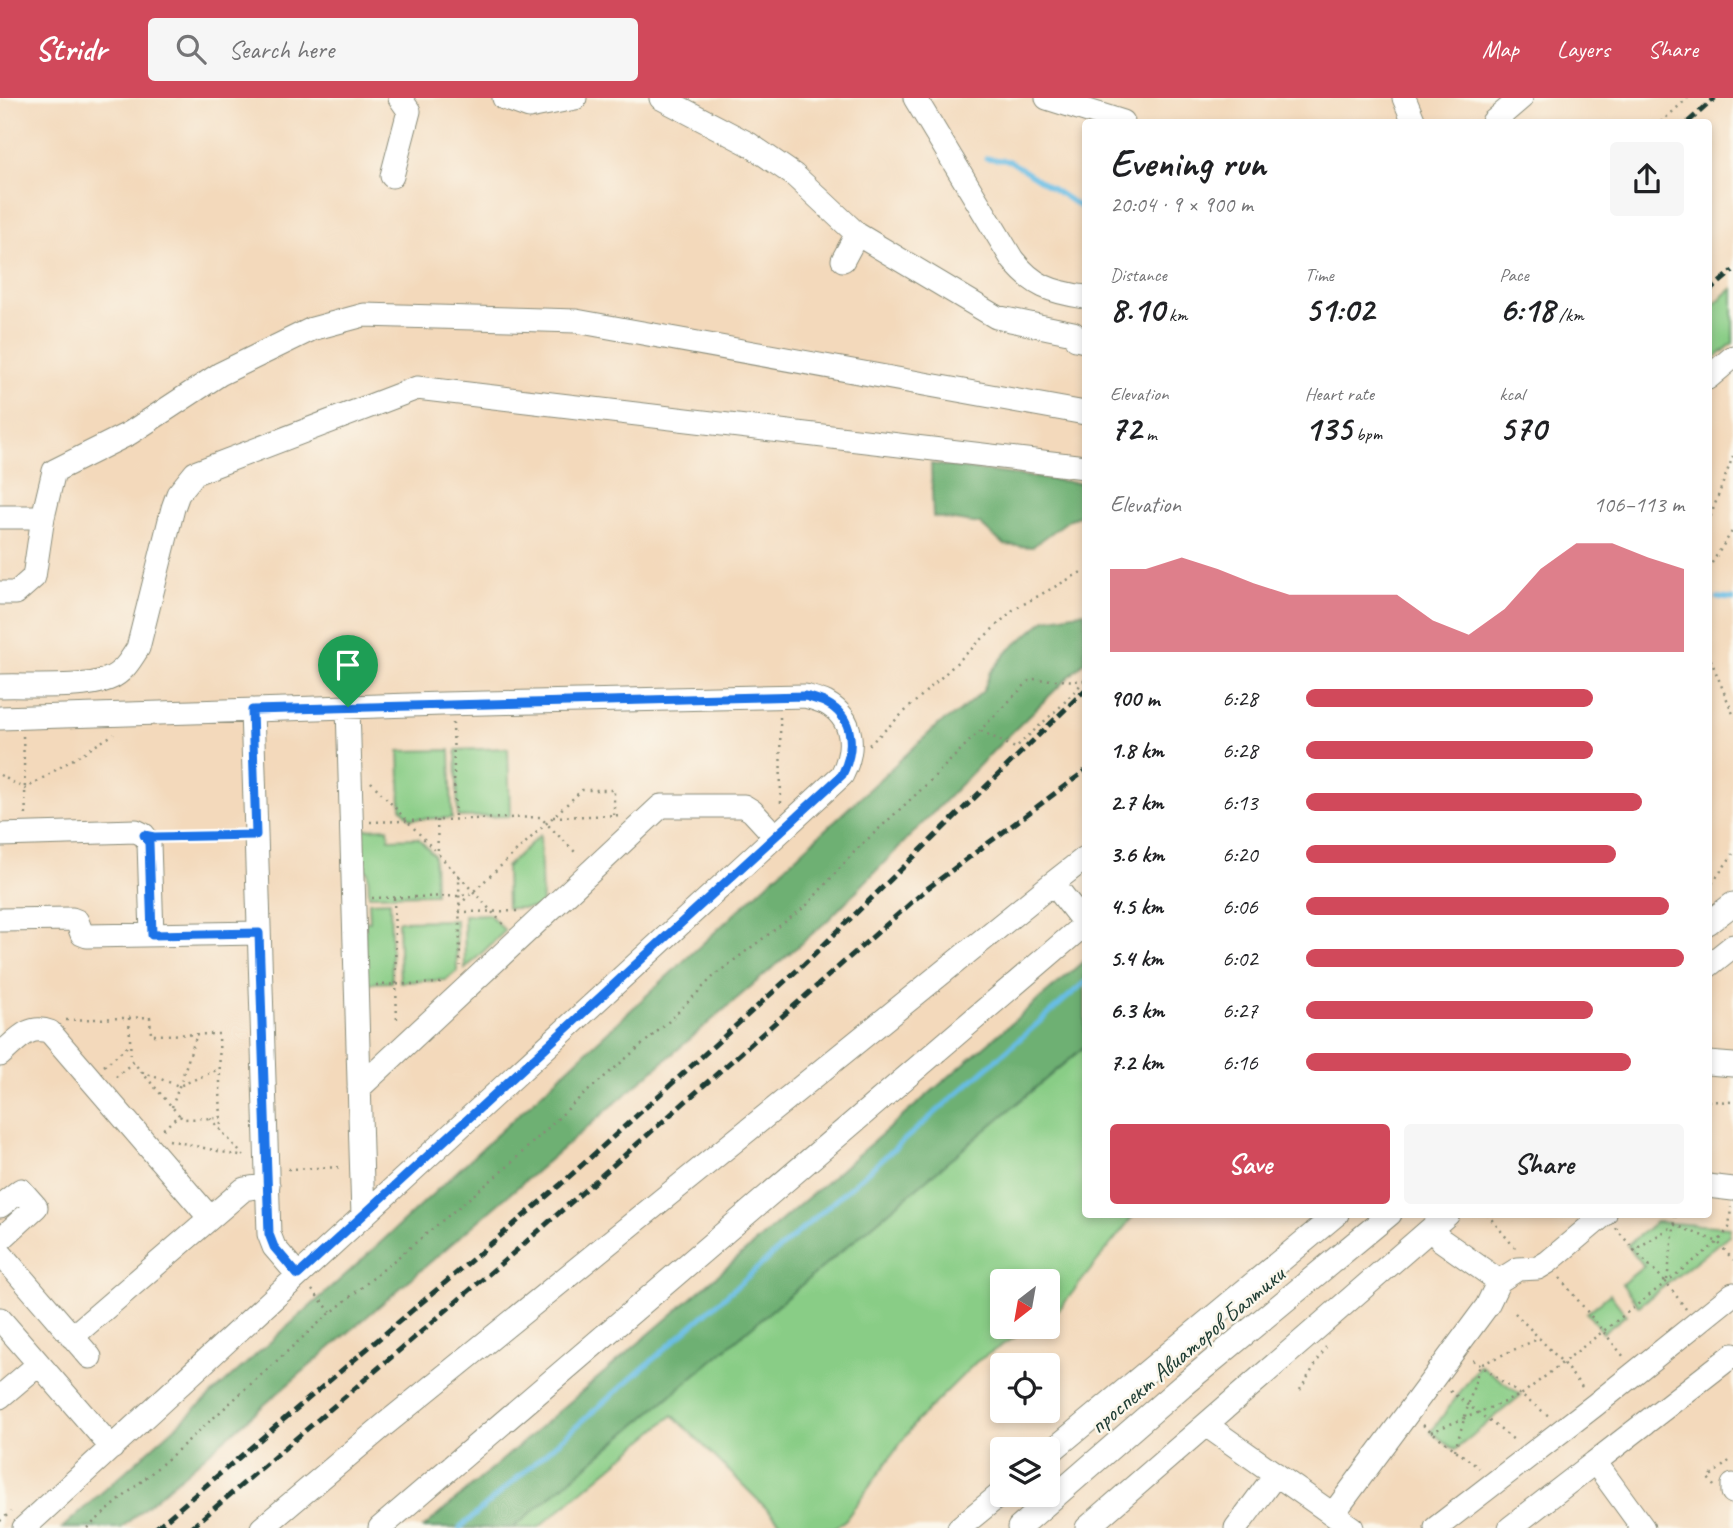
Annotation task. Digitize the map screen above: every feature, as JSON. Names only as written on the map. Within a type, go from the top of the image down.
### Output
[{"type":"street","points":[[392,176],[409,111],[400,98]]},
{"type":"street","points":[[504,98],[529,107],[575,98]]},
{"type":"street","points":[[661,98],[749,144],[794,176],[857,234],[996,317],[1073,333],[1076,339],[1082,340]]},
{"type":"street","points":[[915,98],[1025,275],[1059,293],[1082,297]]},
{"type":"street","points":[[1047,98],[1114,119]]},
{"type":"street","points":[[1404,98],[1413,119]]},
{"type":"street","points":[[1496,119],[1521,98]]},
{"type":"street","points":[[843,260],[857,234]]},
{"type":"street","points":[[0,593],[16,593],[34,577],[43,517],[54,471],[130,433],[220,374],[300,334],[364,316],[576,321],[1082,412]]},
{"type":"street","points":[[1712,375],[1733,357]]},
{"type":"street","points":[[0,686],[86,684],[108,679],[128,666],[138,648],[173,508],[178,494],[195,473],[417,388],[1082,467]]},
{"type":"street","points":[[0,517],[43,517]]},
{"type":"street","points":[[0,718],[805,696],[826,703],[841,714],[848,727],[851,743],[850,760],[842,775],[778,826],[363,1217],[24,1528]]},
{"type":"street","points":[[348,707],[363,1217]]},
{"type":"street","points":[[252,710],[259,933],[272,1177],[269,1234],[274,1247],[298,1275]]},
{"type":"street","points":[[359,1088],[398,1052],[465,980],[518,940],[661,806],[744,806],[778,826]]},
{"type":"street","points":[[0,835],[136,831],[144,835],[149,843],[152,935]]},
{"type":"street","points":[[261,1528],[394,1417],[1082,860]]},
{"type":"street","points":[[1053,883],[1082,920]]},
{"type":"street","points":[[1712,920],[1732,907]]},
{"type":"street","points":[[0,920],[72,919],[77,921],[82,934],[87,936],[259,933]]},
{"type":"street","points":[[380,1528],[1082,927]]},
{"type":"street","points":[[1712,962],[1733,946]]},
{"type":"street","points":[[0,1055],[28,1031],[40,1028],[50,1032],[210,1218]]},
{"type":"street","points":[[1712,1063],[1733,1065]]},
{"type":"street","points":[[72,1337],[244,1189],[272,1177]]},
{"type":"street","points":[[1712,1186],[1733,1189]]},
{"type":"street","points":[[0,1206],[21,1190],[36,1207],[0,1240]]},
{"type":"street","name":"проспект Авиаторов Балтики","points":[[1060,1444],[1332,1218]]},
{"type":"street","name":"проспект Авиаторов Балтики","points":[[1019,1528],[1182,1386],[1385,1218]]},
{"type":"street","points":[[1333,1514],[1487,1306],[1499,1281],[1518,1269],[1538,1268],[1608,1218]]},
{"type":"street","points":[[1440,1222],[1441,1240],[1499,1281]]},
{"type":"street","points":[[1087,1528],[1440,1222]]},
{"type":"street","points":[[0,1253],[90,1357]]},
{"type":"street","points":[[1436,1528],[1566,1428],[1733,1293]]},
{"type":"street","points":[[0,1320],[112,1448]]},
{"type":"street","points":[[1510,1528],[1733,1355]]},
{"type":"street","points":[[0,1396],[39,1364]]},
{"type":"street","points":[[1206,1425],[1352,1528]]},
{"type":"street","points":[[1595,1462],[1643,1528]]},
{"type":"street","points":[[1236,1528],[1276,1474]]},
{"type":"street","points":[[1733,1485],[1733,1492]]},
{"type":"street","points":[[959,1528],[990,1503]]},
{"type":"path","points":[[1664,119],[1688,98]]},
{"type":"path","points":[[1712,512],[1733,456]]},
{"type":"path","points":[[1712,563],[1733,530]]},
{"type":"path","points":[[850,760],[860,754],[1013,610],[1082,572]]},
{"type":"path","points":[[1712,663],[1733,714]]},
{"type":"path","points":[[87,1528],[331,1312],[507,1167],[574,1103],[665,1025],[716,974],[806,906],[856,850],[981,731],[1031,679],[1082,680]]},
{"type":"path","points":[[981,731],[1015,748],[1061,706],[1082,682]]},
{"type":"path","points":[[778,826],[779,710]]},
{"type":"path","points":[[453,720],[456,819]]},
{"type":"path","points":[[25,789],[120,730]]},
{"type":"path","points":[[23,733],[26,834]]},
{"type":"path","points":[[0,775],[25,789]]},
{"type":"path","points":[[370,781],[518,940]]},
{"type":"path","points":[[459,905],[582,790],[614,790],[614,816]]},
{"type":"path","points":[[553,817],[591,816]]},
{"type":"path","points":[[351,822],[540,817],[593,870]]},
{"type":"path","points":[[437,820],[438,854]]},
{"type":"path","points":[[144,835],[256,835]]},
{"type":"path","points":[[1712,883],[1733,854]]},
{"type":"path","points":[[356,985],[454,983],[465,980],[459,876]]},
{"type":"path","points":[[354,899],[459,896],[473,892]]},
{"type":"path","points":[[394,898],[398,1052]]},
{"type":"path","points":[[459,912],[550,910]]},
{"type":"path","points":[[50,1032],[64,1020],[150,1017],[150,1035],[219,1034],[221,1130]]},
{"type":"path","points":[[129,1018],[131,1059],[182,1119],[221,1118]]},
{"type":"path","points":[[172,1107],[197,1034]]},
{"type":"path","points":[[104,1066],[130,1044]]},
{"type":"path","points":[[100,1090],[133,1062]]},
{"type":"path","points":[[141,1072],[179,1086],[219,1069]]},
{"type":"path","points":[[1712,1101],[1733,1102]]},
{"type":"path","points":[[146,1144],[179,1115]]},
{"type":"path","points":[[210,1118],[250,1163]]},
{"type":"path","points":[[169,1140],[244,1157]]},
{"type":"path","points":[[272,1177],[361,1166]]},
{"type":"path","points":[[1431,1432],[1521,1395],[1718,1242],[1731,1228],[1733,1189]]},
{"type":"path","points":[[1489,1218],[1522,1256]]},
{"type":"path","points":[[1608,1218],[1634,1250],[1666,1282],[1692,1317]]},
{"type":"path","points":[[1666,1282],[1676,1218]]},
{"type":"path","points":[[1675,1225],[1718,1242],[1733,1260]]},
{"type":"path","points":[[1634,1250],[1675,1225]]},
{"type":"path","points":[[1548,1262],[1630,1365]]},
{"type":"path","points":[[298,1275],[331,1312]]},
{"type":"path","points":[[1515,1313],[1582,1387]]},
{"type":"path","points":[[1300,1391],[1331,1338]]},
{"type":"path","points":[[1455,1450],[1480,1365],[1540,1338]]},
{"type":"path","points":[[1471,1358],[1566,1428]]},
{"type":"path","points":[[1448,1390],[1514,1440]]},
{"type":"path","points":[[1414,1419],[1479,1468]]},
{"type":"path","points":[[0,1521],[20,1504]]},
{"type":"green space","points":[[1733,288],[1733,343],[1712,361],[1712,306]]},
{"type":"green space","points":[[931,464],[1082,484],[1082,515],[1070,519],[1032,547],[1004,545],[980,524],[933,517]]},
{"type":"green space","points":[[1082,613],[1082,664],[827,921],[121,1528],[62,1528],[352,1269],[939,724],[959,712],[983,691],[990,673],[1009,650],[1046,619]]},
{"type":"green space","points":[[508,748],[510,816],[458,817],[456,750]]},
{"type":"green space","points":[[450,750],[452,818],[411,819],[401,808],[399,751]]},
{"type":"green space","points":[[388,828],[389,839],[418,838],[434,855],[435,894],[369,895],[368,871],[362,871],[361,829]]},
{"type":"green space","points":[[540,835],[542,908],[507,908],[506,867]]},
{"type":"green space","points":[[390,901],[392,982],[365,983],[364,922],[370,921],[369,902]]},
{"type":"green space","points":[[489,914],[505,931],[465,969],[464,915]]},
{"type":"green space","points":[[456,920],[457,971],[446,980],[400,982],[398,921]]},
{"type":"green space","points":[[1082,963],[1082,1049],[513,1528],[423,1528]]},
{"type":"green space","points":[[1082,1049],[1082,1218],[1132,1218],[1060,1308],[1060,1269],[990,1269],[990,1339],[1011,1339],[976,1362],[916,1422],[846,1519],[835,1528],[786,1528],[673,1415],[538,1528],[513,1528]]},
{"type":"green space","points":[[1656,1222],[1730,1227],[1729,1235],[1639,1306],[1622,1284],[1644,1266],[1627,1245]]},
{"type":"green space","points":[[1610,1294],[1626,1315],[1603,1333],[1587,1313]]},
{"type":"green space","points":[[1480,1365],[1521,1395],[1455,1450],[1431,1432]]},
{"type":"waterway","points":[[986,158],[1010,161],[1082,208]]},
{"type":"waterway","points":[[1718,598],[1733,599]]},
{"type":"waterway","points":[[460,1528],[1082,985]]},
{"type":"railway","points":[[1691,119],[1715,98]]},
{"type":"railway","points":[[1712,289],[1733,271]]},
{"type":"railway","points":[[156,1528],[560,1185],[804,964],[1082,693]]},
{"type":"railway","points":[[191,1528],[518,1249],[928,888],[1082,773]]},
{"type":"route","points":[[805,696],[826,703],[841,714],[848,727],[850,760],[842,775],[298,1275],[274,1247],[269,1234],[259,933],[152,935],[149,843],[144,835],[256,835],[252,710],[348,707],[805,696]]}]
